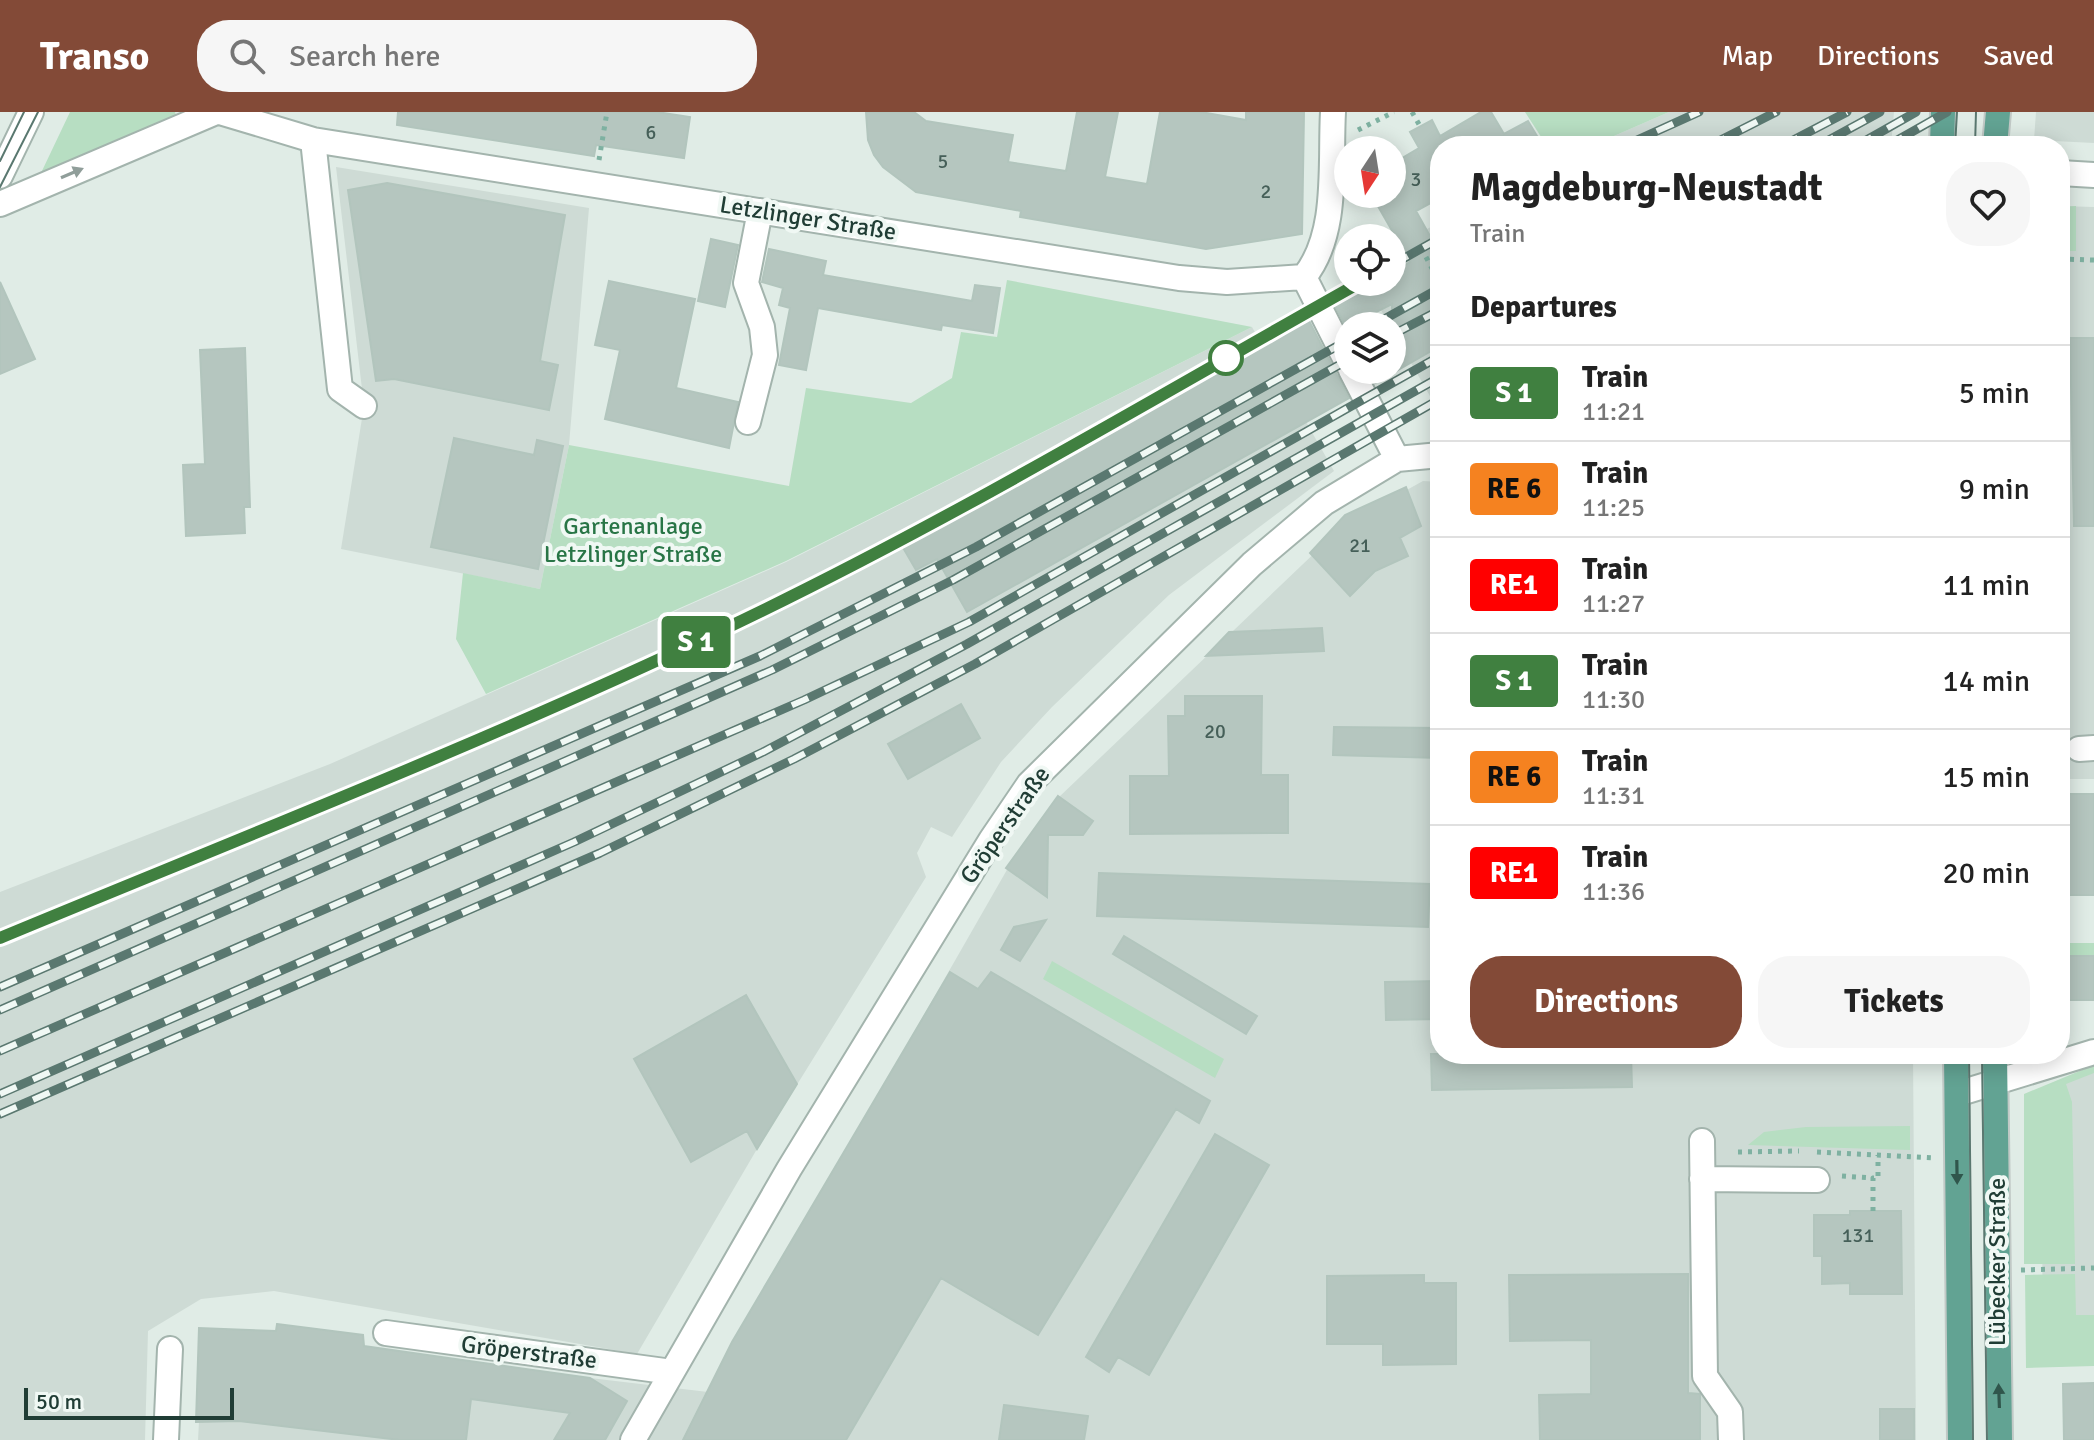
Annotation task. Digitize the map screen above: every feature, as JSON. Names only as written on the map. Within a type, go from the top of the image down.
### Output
[{"type":"main road","points":[[1942,136],[1943,112]]},
{"type":"main road","points":[[1996,136],[1998,112]]},
{"type":"main road","name":"Lübecker Straße","points":[[1956,1064],[1960,1440]]},
{"type":"main road","name":"Lübecker Straße","points":[[1995,1064],[2000,1440]]},
{"type":"street","points":[[0,175],[31,112]]},
{"type":"street","points":[[0,204],[218,112]]},
{"type":"street","name":"Letzlinger Straße","points":[[218,112],[313,140],[1192,279],[1250,281],[1304,277]]},
{"type":"street","points":[[1334,336],[1304,277],[1319,253],[1327,224],[1340,117]]},
{"type":"street","points":[[313,140],[340,389],[364,406]]},
{"type":"street","points":[[2070,174],[2094,175]]},
{"type":"street","points":[[748,422],[765,355],[762,327],[746,283],[760,211]]},
{"type":"street","points":[[1358,384],[1397,459],[1430,456]]},
{"type":"street","name":"Gröperstraße","points":[[633,1440],[797,1156],[973,868],[1029,784],[1274,544],[1324,503],[1397,459]]},
{"type":"street","points":[[2070,1060],[2094,1052]]},
{"type":"street","points":[[1957,1094],[2058,1064]]},
{"type":"street","points":[[1702,1141],[1705,1376],[1730,1412],[1731,1440]]},
{"type":"street","points":[[1702,1179],[1817,1180]]},
{"type":"street","name":"Gröperstraße","points":[[386,1333],[672,1372]]},
{"type":"street","points":[[166,1440],[170,1349]]},
{"type":"path","points":[[595,185],[607,112]]},
{"type":"path","points":[[1340,117],[1354,132],[1394,112]]},
{"type":"path","points":[[1412,112],[1420,126]]},
{"type":"path","points":[[1426,257],[1430,262]]},
{"type":"path","points":[[2070,259],[2094,260]]},
{"type":"path","points":[[1873,1211],[1873,1178],[1878,1178],[1878,1155]]},
{"type":"path","points":[[2008,1270],[2094,1268]]},
{"type":"shaded area","points":[[1669,112],[1894,112],[1892,136],[1614,136]]},
{"type":"shaded area","points":[[2036,112],[2094,112],[2094,143],[2070,142],[2070,136],[2034,136]]},
{"type":"shaded area","points":[[336,167],[589,208],[569,445],[540,589],[341,549],[364,406]]},
{"type":"shaded area","points":[[2070,206],[2094,207],[2094,779],[2070,779]]},
{"type":"shaded area","points":[[1430,227],[1430,396],[1406,354],[1406,312],[1382,312],[1373,296],[1406,296],[1406,240]]},
{"type":"shaded area","points":[[1252,327],[1334,471],[1169,595],[1052,707],[1001,762],[952,837],[931,827],[917,853],[926,877],[757,1149],[637,1354],[274,1291],[201,1299],[148,1331],[145,1440],[0,1440],[0,892],[330,764],[786,562]]},
{"type":"shaded area","points":[[1423,481],[1430,481],[1430,1064],[1913,1064],[1916,1440],[198,1440],[204,1332],[708,1392],[1008,868],[1058,798],[1345,524]]},
{"type":"shaded area","points":[[2094,1071],[2094,1365],[2042,1367],[2043,1089]]},
{"type":"green space","points":[[70,112],[175,112],[176,115],[43,177],[41,173]]},
{"type":"green space","points":[[1525,112],[1669,112],[1614,136],[1541,136]]},
{"type":"green space","points":[[2070,206],[2076,206],[2076,251],[2070,251]]},
{"type":"green space","name":"Gartenanlage Letzlinger Straße","points":[[1007,280],[1252,327],[786,561],[486,694],[456,639],[463,573],[540,589],[569,445],[789,486],[806,388],[911,403],[952,378],[961,332],[997,337]]},
{"type":"green space","points":[[2070,943],[2094,943],[2094,956],[2070,956]]},
{"type":"green space","points":[[1052,961],[1224,1059],[1215,1078],[1043,979]]},
{"type":"green space","points":[[2094,1065],[2094,1073],[2066,1084],[2072,1102],[2075,1264],[2024,1264],[2024,1094]]},
{"type":"green space","points":[[1910,1126],[1910,1150],[1748,1145],[1764,1132],[1806,1127]]},
{"type":"green space","points":[[2075,1274],[2076,1315],[2094,1315],[2094,1366],[2026,1368],[2025,1275]]},
{"type":"building","points":[[398,112],[657,112],[690,117],[684,158],[596,145],[594,156],[397,125]]},
{"type":"building","points":[[866,112],[914,112],[926,121],[1013,135],[1008,162],[1066,171],[1077,112],[1118,112],[1105,177],[1147,184],[1160,112],[1201,112],[1246,120],[1246,112],[1304,112],[1302,234],[1206,249],[1020,217],[1021,211],[916,192],[883,167],[874,155],[868,140]]},
{"type":"building","points":[[1481,112],[1491,112],[1504,134],[1528,121],[1537,136],[1440,136]]},
{"type":"building","points":[[1432,120],[1440,136],[1430,136],[1430,203],[1416,211],[1430,236],[1430,352],[1406,365],[1406,312],[1392,312],[1392,304],[1376,312],[1338,312],[1334,304],[1349,296],[1406,296],[1406,264],[1410,262],[1406,255],[1406,224],[1388,224],[1379,208],[1406,208],[1406,156],[1419,148],[1410,132]]},
{"type":"building","points":[[387,183],[565,215],[540,361],[558,365],[549,410],[394,379],[376,381],[348,190]]},
{"type":"building","points":[[711,239],[738,245],[725,307],[698,301]]},
{"type":"building","points":[[769,249],[826,261],[823,275],[972,301],[975,285],[1000,288],[993,333],[942,325],[941,330],[818,308],[806,370],[779,365],[790,308],[779,305],[783,288],[762,282]]},
{"type":"building","points":[[609,281],[695,299],[676,388],[738,402],[729,448],[605,419],[620,350],[595,345]]},
{"type":"building","points":[[0,282],[35,359],[0,374]]},
{"type":"building","points":[[1308,319],[1334,369],[1334,384],[1342,384],[1349,398],[967,612],[937,559],[916,570],[902,546]]},
{"type":"building","points":[[2070,338],[2094,338],[2094,526],[2074,526]]},
{"type":"building","points":[[245,348],[250,507],[244,507],[245,533],[186,536],[183,465],[205,464],[200,350]]},
{"type":"building","points":[[454,438],[534,455],[537,440],[563,446],[538,569],[431,547]]},
{"type":"building","points":[[1406,487],[1421,526],[1400,538],[1408,556],[1375,571],[1350,596],[1310,553],[1345,515]]},
{"type":"building","points":[[1322,628],[1324,651],[1206,656],[1229,632]]},
{"type":"building","points":[[1185,696],[1262,696],[1261,775],[1288,775],[1288,833],[1130,834],[1130,776],[1169,776],[1168,716],[1185,716]]},
{"type":"building","points":[[961,704],[980,738],[908,779],[888,744]]},
{"type":"building","points":[[1334,727],[1430,728],[1430,758],[1333,755]]},
{"type":"building","points":[[2070,794],[2094,794],[2094,895],[2070,895]]},
{"type":"building","points":[[1058,796],[1093,821],[1083,835],[1048,835],[1047,897],[1006,868]]},
{"type":"building","points":[[1099,873],[1430,884],[1428,927],[1097,916]]},
{"type":"building","points":[[1046,920],[1020,961],[1001,950],[1014,927]]},
{"type":"building","points":[[1124,936],[1257,1016],[1246,1034],[1113,954]]},
{"type":"building","points":[[2070,956],[2094,956],[2094,1000],[2070,1000]]},
{"type":"building","points":[[950,972],[978,989],[991,972],[1210,1101],[1199,1123],[1176,1109],[1038,1335],[941,1278],[846,1440],[683,1440],[732,1342]]},
{"type":"building","points":[[1430,981],[1430,1019],[1386,1020],[1385,982]]},
{"type":"building","points":[[746,995],[797,1084],[757,1149],[747,1131],[691,1162],[634,1059]]},
{"type":"building","points":[[1431,1064],[1631,1064],[1632,1087],[1432,1090]]},
{"type":"building","points":[[1215,1134],[1269,1165],[1149,1375],[1118,1357],[1109,1372],[1086,1357]]},
{"type":"building","points":[[1850,1211],[1901,1211],[1902,1294],[1850,1294],[1850,1283],[1822,1284],[1822,1256],[1814,1256],[1814,1215],[1850,1215]]},
{"type":"building","points":[[1688,1274],[1688,1393],[1700,1394],[1700,1440],[1540,1440],[1539,1395],[1591,1394],[1591,1340],[1510,1341],[1509,1275]]},
{"type":"building","points":[[1424,1275],[1424,1283],[1456,1283],[1456,1364],[1383,1365],[1383,1344],[1327,1344],[1327,1276]]},
{"type":"building","points":[[277,1324],[363,1335],[364,1346],[590,1378],[627,1401],[605,1440],[554,1440],[570,1413],[471,1399],[466,1440],[400,1440],[239,1421],[196,1422],[199,1328],[276,1331]]},
{"type":"building","points":[[2094,1383],[2094,1440],[2064,1440],[2063,1384]]},
{"type":"building","points":[[1004,1405],[1088,1416],[1084,1440],[999,1440]]},
{"type":"building","points":[[1880,1409],[1914,1409],[1914,1440],[1880,1440]]},
{"type":"tram line","points":[[0,161],[24,112]]},
{"type":"tram line","points":[[0,187],[38,112]]},
{"type":"tram line","points":[[1956,136],[1957,112]]},
{"type":"tram line","points":[[1975,136],[1976,112]]},
{"type":"tram line","points":[[1969,1064],[1973,1440]]},
{"type":"tram line","points":[[1982,1064],[1987,1440]]},
{"type":"railway","points":[[1646,136],[1699,112]]},
{"type":"railway","points":[[1729,136],[1776,112]]},
{"type":"railway","points":[[1801,136],[1847,112]]},
{"type":"railway","points":[[1836,136],[1880,112]]},
{"type":"railway","points":[[1874,136],[1916,112]]},
{"type":"railway","points":[[1905,136],[1947,112]]},
{"type":"railway","points":[[1406,257],[1430,244]]},
{"type":"railway","points":[[1397,312],[1430,294]]},
{"type":"railway","points":[[0,938],[457,750],[727,628],[967,503],[1336,296]]},
{"type":"railway","points":[[1406,328],[1430,315]]},
{"type":"railway","points":[[0,987],[760,656],[976,547],[1334,348]]},
{"type":"railway","points":[[0,1051],[804,700],[969,622],[1430,362]]},
{"type":"railway","points":[[0,1010],[772,670],[953,580],[1334,368]]},
{"type":"railway","points":[[0,1094],[574,842],[763,752],[967,644],[1430,383]]},
{"type":"railway","points":[[0,1114],[600,853],[794,759],[975,664],[1430,405]]},
{"type":"train","points":[[0,938],[381,783],[723,630],[970,502],[1336,296]]}]
